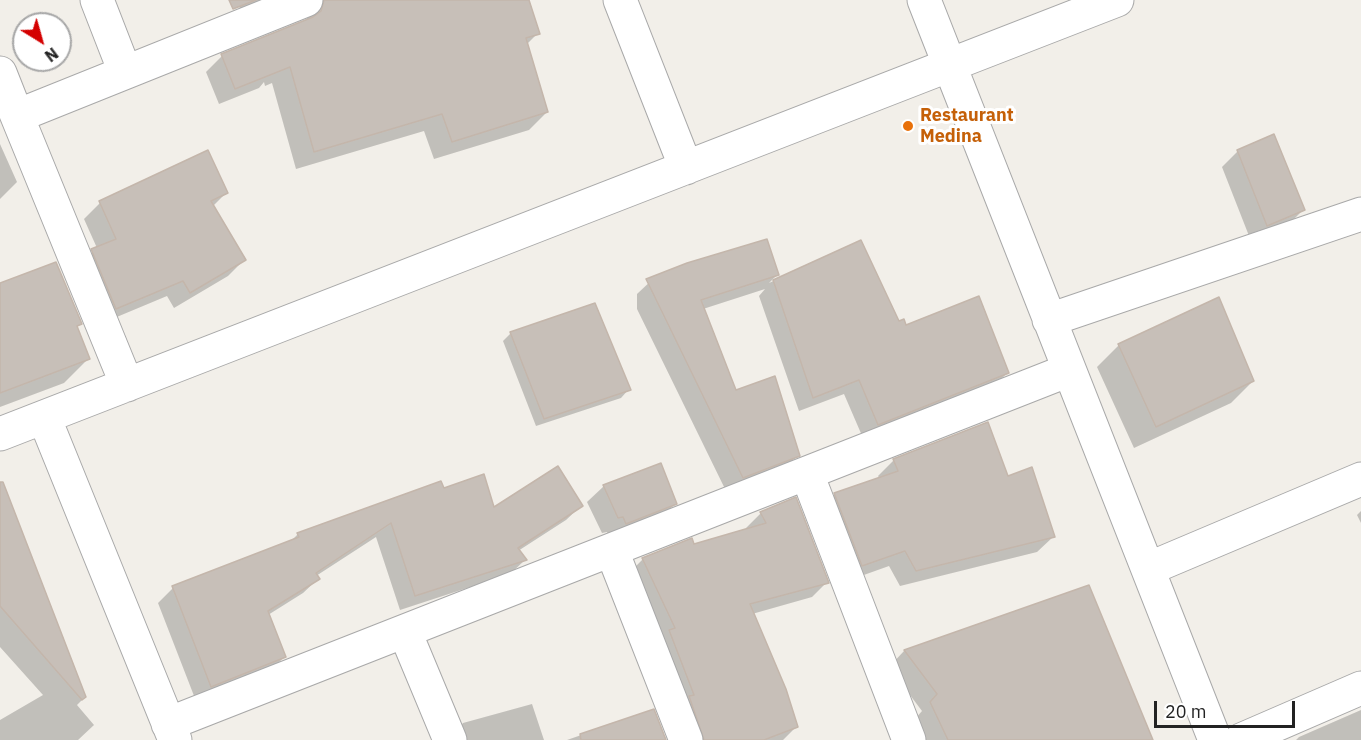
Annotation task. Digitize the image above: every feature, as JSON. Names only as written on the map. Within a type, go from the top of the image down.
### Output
[{"type":"street","points":[[97,0],[125,72]]},
{"type":"street","points":[[17,116],[306,0]]},
{"type":"street","points":[[620,0],[686,168]]},
{"type":"street","points":[[924,0],[1215,740]]},
{"type":"street","points":[[0,434],[1117,0]]},
{"type":"street","points":[[0,73],[127,385]]},
{"type":"street","points":[[1049,320],[1361,213]]},
{"type":"street","points":[[44,417],[171,732],[405,632],[1069,370]]},
{"type":"street","points":[[807,474],[909,740]]},
{"type":"street","points":[[1148,568],[1361,479]]},
{"type":"street","points":[[612,550],[686,740]]},
{"type":"street","points":[[405,632],[450,740]]},
{"type":"street","points":[[1241,740],[1361,688]]},
{"type":"building","points":[[229,0],[256,0],[233,9]]},
{"type":"building","points":[[324,0],[529,0],[540,34],[526,38],[548,112],[452,142],[442,114],[314,152],[290,67],[235,89],[221,54],[313,17],[321,11]]},
{"type":"building","points":[[1274,134],[1305,210],[1267,226],[1237,150]]},
{"type":"building","points":[[208,150],[228,193],[211,201],[246,260],[190,293],[183,281],[116,309],[91,249],[116,239],[99,201]]},
{"type":"building","points":[[767,239],[779,275],[701,300],[736,390],[775,376],[800,456],[743,478],[646,279],[687,263]]},
{"type":"building","points":[[861,240],[899,321],[904,319],[906,325],[979,296],[1009,373],[878,425],[859,380],[813,398],[773,280]]},
{"type":"building","points":[[56,262],[82,324],[77,326],[90,359],[0,393],[0,283]]},
{"type":"building","points":[[1219,297],[1254,381],[1156,427],[1118,344]]},
{"type":"building","points":[[595,303],[631,390],[544,419],[510,332]]},
{"type":"building","points":[[988,422],[1008,476],[1032,467],[1055,537],[916,571],[905,551],[862,566],[834,493],[898,471],[893,459]]},
{"type":"building","points":[[661,463],[677,504],[626,524],[623,517],[618,518],[603,485]]},
{"type":"building","points":[[558,466],[583,506],[518,548],[527,560],[415,596],[391,523],[316,573],[320,579],[268,611],[286,657],[211,687],[172,586],[299,537],[297,533],[441,481],[444,488],[484,474],[494,507]]},
{"type":"building","points":[[0,482],[3,482],[86,697],[82,700],[0,606]]},
{"type":"building","points":[[796,497],[829,583],[750,604],[786,689],[798,727],[764,740],[704,740],[689,696],[694,695],[669,630],[675,628],[642,558],[692,538],[694,544],[766,523],[760,512]]},
{"type":"building","points":[[1089,585],[1153,740],[948,740],[930,702],[937,694],[904,650]]},
{"type":"building","points":[[654,709],[666,740],[581,740],[580,734]]},
{"type":"place","name":"Restaurant Medina","points":[[908,126]]}]
